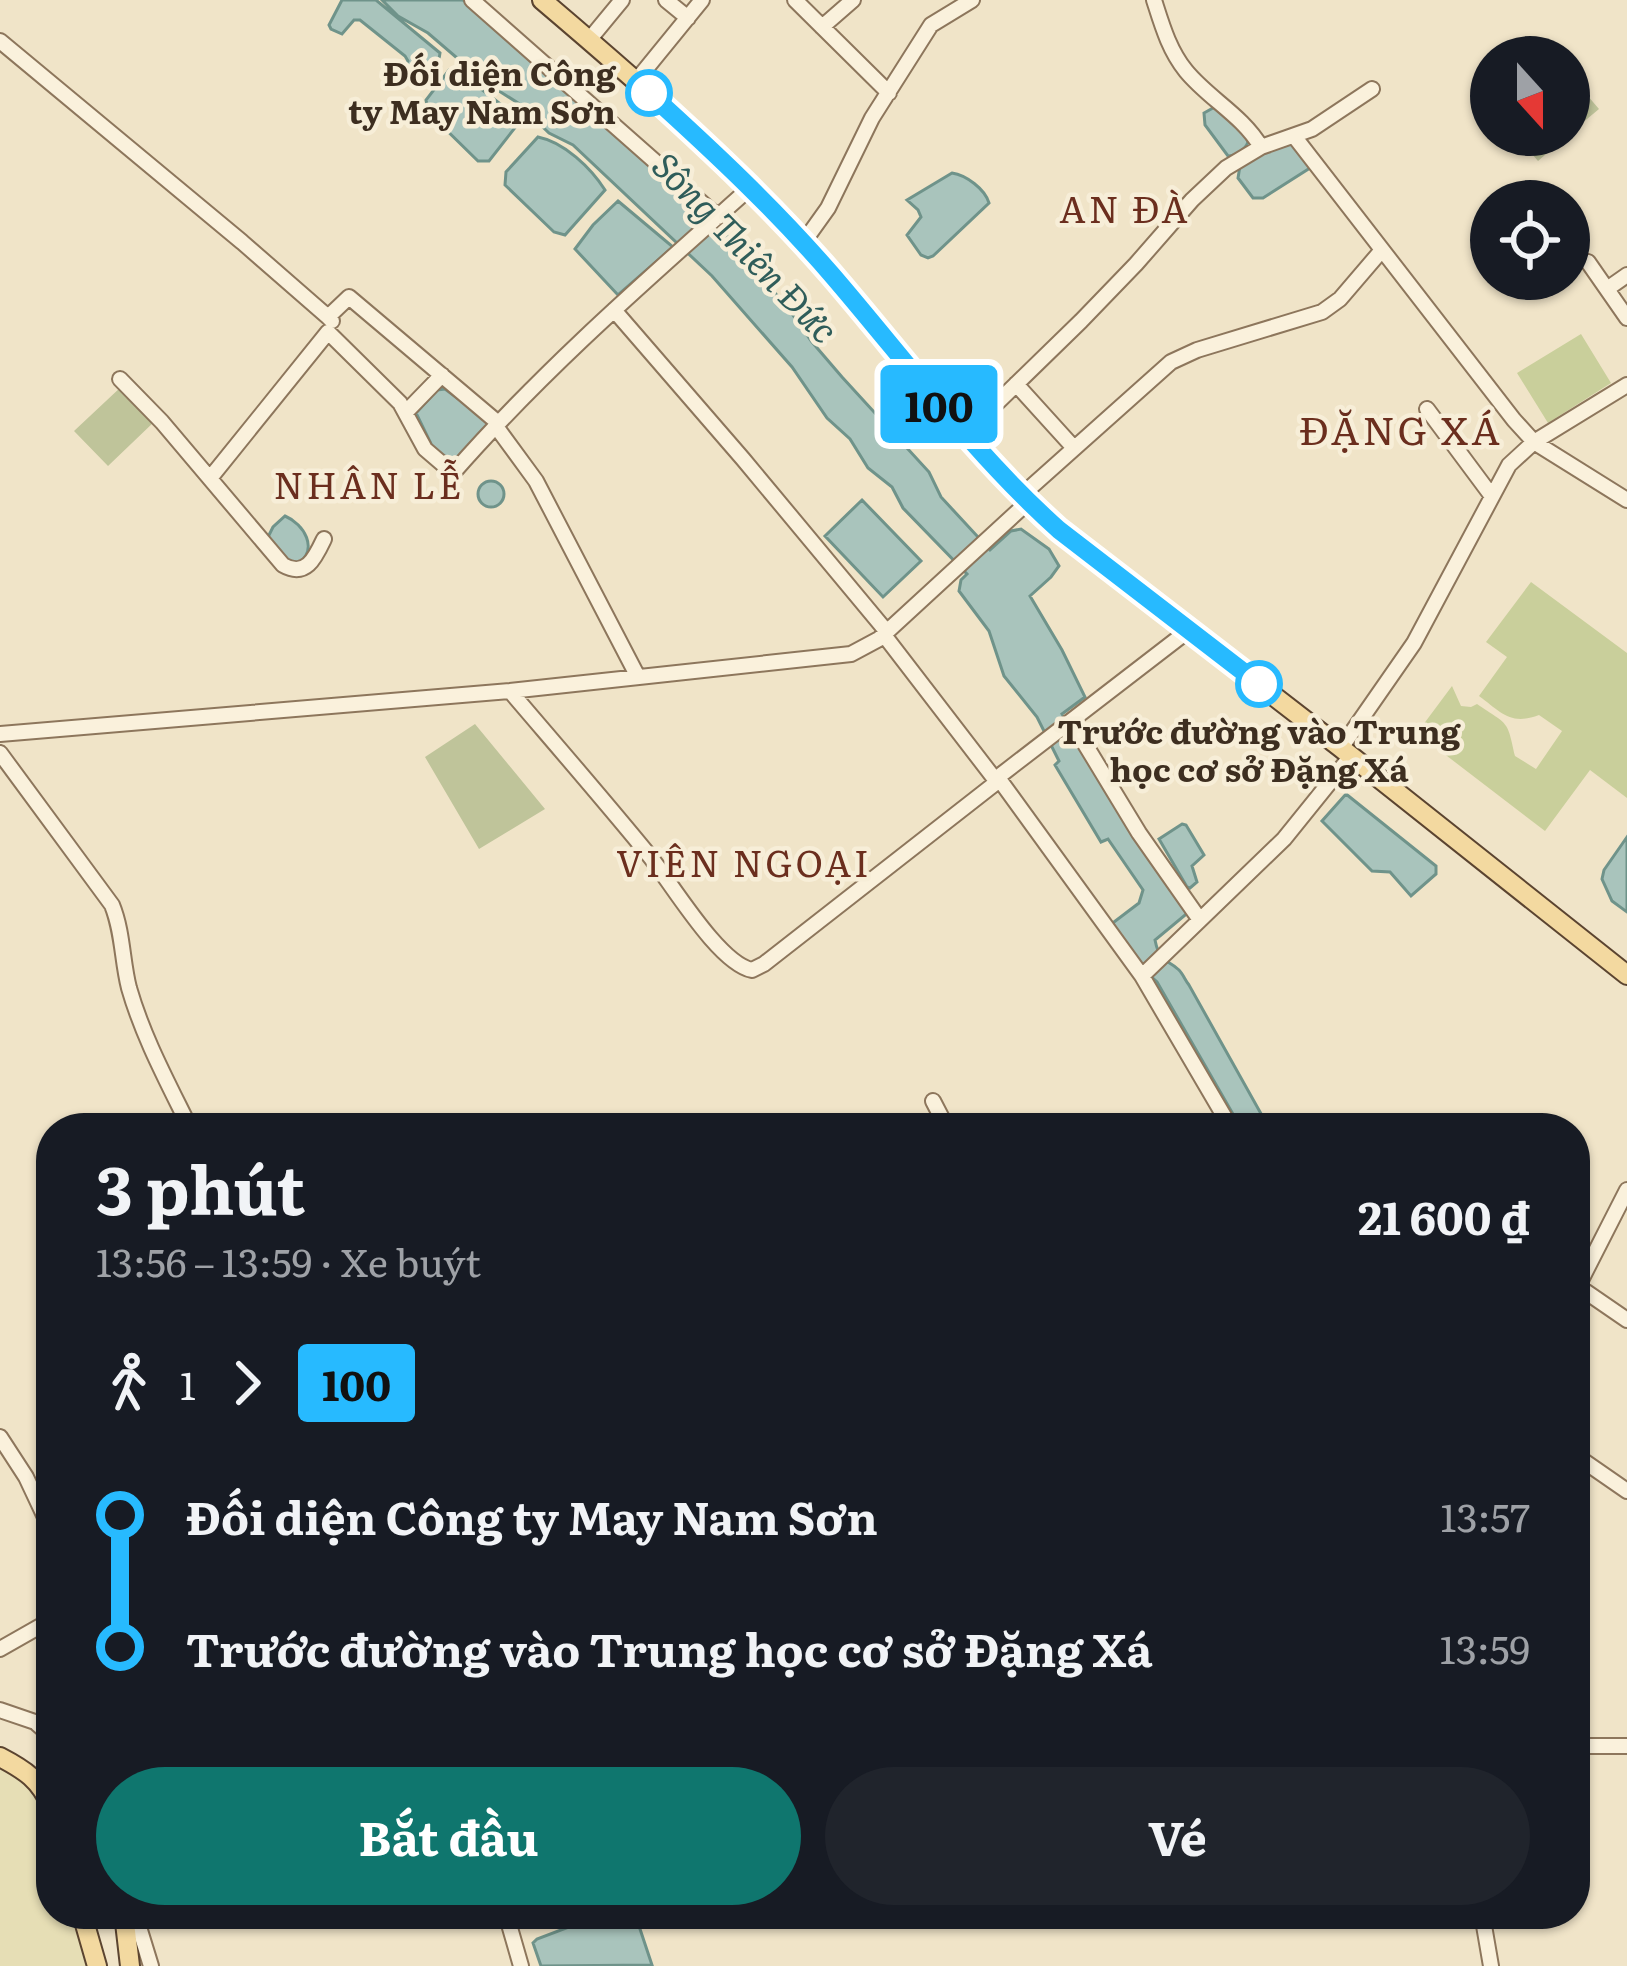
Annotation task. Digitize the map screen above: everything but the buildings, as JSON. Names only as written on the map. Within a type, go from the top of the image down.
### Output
[{"type":"main road","points":[[542,0],[752,187],[964,434],[1059,530],[1627,975]]},
{"type":"main road","points":[[0,1757],[36,1779]]},
{"type":"main road","points":[[87,1929],[98,1966]]},
{"type":"main road","points":[[126,1929],[130,1966]]},
{"type":"street","points":[[472,0],[718,217]]},
{"type":"street","points":[[589,40],[622,0]]},
{"type":"street","points":[[666,0],[688,18]]},
{"type":"street","points":[[636,81],[702,0]]},
{"type":"street","points":[[795,0],[889,93]]},
{"type":"street","points":[[822,27],[853,0]]},
{"type":"street","points":[[803,243],[828,208],[872,118],[931,25],[972,0]]},
{"type":"street","points":[[1154,0],[1169,44],[1185,70],[1237,116],[1261,147]]},
{"type":"street","points":[[0,41],[242,242],[407,411],[425,449],[453,473],[496,423],[614,310],[752,187]]},
{"type":"street","points":[[964,434],[1226,168],[1261,147],[1312,129],[1372,89]]},
{"type":"street","points":[[1294,136],[1534,442],[1627,500]]},
{"type":"street","points":[[0,734],[510,691],[864,650],[1000,528],[1074,448],[1160,370],[1183,356],[1332,307],[1382,250]]},
{"type":"street","points":[[1590,265],[1627,318]]},
{"type":"street","points":[[1607,290],[1627,275]]},
{"type":"street","points":[[211,477],[349,297],[496,423],[536,481],[638,677]]},
{"type":"street","points":[[614,310],[943,704],[1142,976],[1222,1113]]},
{"type":"street","points":[[407,411],[442,375]]},
{"type":"street","points":[[120,379],[288,568],[308,567],[324,539]]},
{"type":"street","points":[[1016,383],[1074,448]]},
{"type":"street","points":[[1142,976],[1294,828],[1414,643],[1508,465],[1534,442],[1627,385]]},
{"type":"street","points":[[1427,409],[1491,495]]},
{"type":"street","points":[[510,691],[649,854],[698,922],[748,970],[764,964],[1189,630]]},
{"type":"street","points":[[1071,721],[1130,819],[1200,920]]},
{"type":"street","points":[[0,753],[112,905],[132,997],[183,1113]]},
{"type":"street","points":[[933,1101],[939,1113]]},
{"type":"street","points":[[1590,1264],[1627,1190]]},
{"type":"street","points":[[1590,1298],[1627,1320]]},
{"type":"street","points":[[0,1437],[36,1498]]},
{"type":"street","points":[[1590,1465],[1627,1491]]},
{"type":"street","points":[[0,1649],[36,1629]]},
{"type":"street","points":[[0,1710],[36,1723]]},
{"type":"street","points":[[1590,1746],[1627,1746]]},
{"type":"street","points":[[140,1929],[151,1966]]},
{"type":"street","points":[[510,1929],[521,1966]]},
{"type":"street","points":[[1484,1929],[1490,1966]]},
{"type":"shaded area","points":[[0,1766],[29,1773],[36,1793],[36,1929],[84,1929],[97,1966],[0,1966]]},
{"type":"green space","points":[[1581,334],[1611,383],[1548,423],[1517,373]]},
{"type":"green space","points":[[122,386],[155,421],[108,466],[74,431]]},
{"type":"green space","points":[[1531,582],[1627,653],[1627,798],[1590,770],[1545,831],[1417,733],[1452,686],[1461,706],[1477,704],[1501,720],[1515,756],[1536,769],[1562,731],[1539,715],[1506,716],[1479,696],[1507,657],[1486,642]]},
{"type":"green space","points":[[475,724],[545,809],[479,849],[425,757]]},
{"type":"water","points":[[342,0],[376,0],[440,53],[431,72],[416,87],[400,73],[408,61],[405,56],[360,20],[354,20],[342,34],[331,29]]},
{"type":"water","points":[[382,0],[463,0],[478,12],[733,241],[753,274],[785,304],[842,377],[929,472],[941,497],[990,550],[1011,531],[1021,529],[1049,549],[1059,566],[1030,596],[1085,697],[1062,714],[1127,823],[1190,911],[1155,940],[1157,948],[1189,985],[1261,1113],[1232,1113],[1157,982],[1110,925],[1139,903],[1143,890],[1108,839],[1101,842],[1055,765],[1059,761],[1037,717],[1004,676],[989,631],[959,591],[967,574],[903,508],[892,487],[868,468],[792,367],[712,276],[573,145],[549,133],[428,33],[398,16]]},
{"type":"water","points":[[449,70],[463,75],[521,120],[489,161],[478,161],[429,113],[426,100]]},
{"type":"water","points":[[1213,108],[1244,133],[1248,142],[1237,153],[1228,156],[1205,125],[1204,113]]},
{"type":"water","points":[[538,137],[576,157],[605,190],[565,235],[554,232],[505,185],[506,172]]},
{"type":"water","points":[[1294,142],[1310,168],[1263,198],[1253,198],[1238,178],[1240,166],[1276,145]]},
{"type":"water","points":[[952,173],[974,184],[989,203],[928,258],[907,235],[921,217],[907,200]]},
{"type":"water","points":[[618,201],[673,247],[618,295],[575,249]]},
{"type":"water","points":[[445,389],[487,420],[488,428],[460,457],[448,462],[434,450],[416,413],[437,390]]},
{"type":"water","points":[[491,481],[504,494],[491,507],[478,494]]},
{"type":"water","points":[[862,500],[921,561],[883,597],[825,536]]},
{"type":"water","points":[[285,516],[298,525],[308,544],[298,564],[288,563],[268,537]]},
{"type":"water","points":[[1346,794],[1436,866],[1436,874],[1411,896],[1390,872],[1372,871],[1322,821]]},
{"type":"water","points":[[1182,824],[1204,855],[1192,866],[1197,882],[1190,888],[1159,839]]},
{"type":"water","points":[[1627,837],[1627,912],[1612,901],[1602,879]]},
{"type":"water","points":[[563,1929],[640,1929],[652,1965],[541,1966],[533,1943]]},
{"type":"bus line","name":"100","points":[[649,93],[752,187],[1028,502],[1259,684]]},
{"type":"place","name":"Đối diện Công ty May Nam Sơn","points":[[649,93]]},
{"type":"place","name":"Trước đường vào Trung học cơ sở Đặng Xá","points":[[1259,684]]},
{"type":"district","name":"AN ĐÀ","points":[[1125,210]]},
{"type":"district","name":"ĐẶNG XÁ","points":[[1401,431]]},
{"type":"district","name":"NHÂN LỄ","points":[[369,486]]},
{"type":"district","name":"VIÊN NGOẠI","points":[[744,864]]},
{"type":"water label","name":"Sông Thiên Đức","points":[[745,248]]}]
